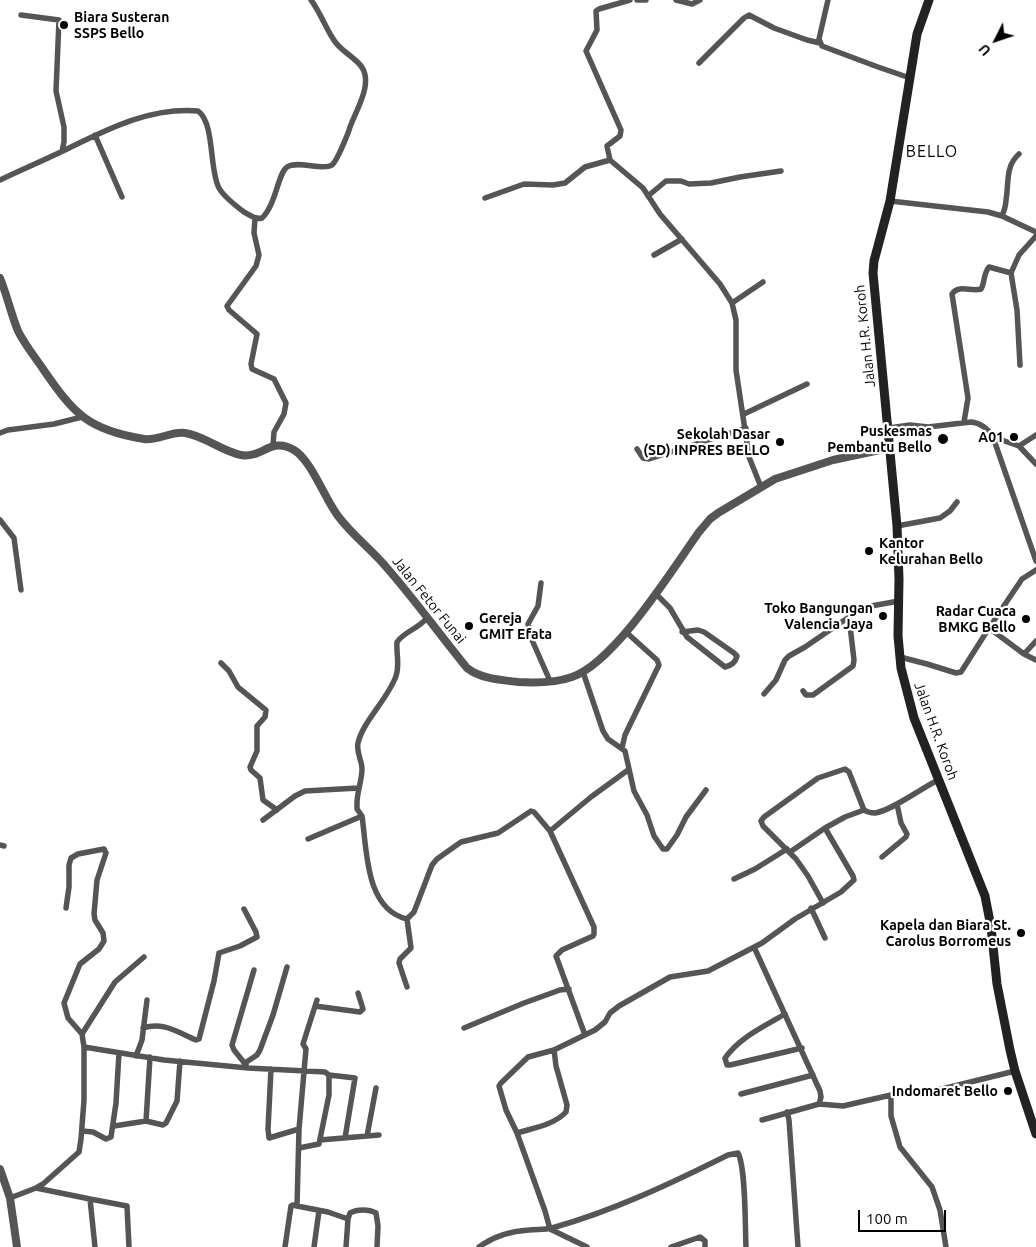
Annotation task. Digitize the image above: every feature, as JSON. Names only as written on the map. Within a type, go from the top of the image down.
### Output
[{"type":"main road","name":"Jalan H.R. Koroh","points":[[929,0],[917,34],[890,200],[874,261],[873,274],[897,526],[900,668],[908,700],[985,896],[1002,1012],[1015,1071],[1035,1129]]},
{"type":"street","points":[[0,180],[130,120],[153,114],[198,111],[203,116],[210,138],[218,186],[239,208],[255,218],[262,218],[269,209],[282,172],[287,167],[292,165],[328,166],[333,164],[346,138],[366,88],[366,77],[362,66],[336,43],[321,14],[311,0]]},
{"type":"street","points":[[630,0],[596,11],[597,30],[586,51],[621,130],[620,136],[607,148],[610,160],[641,186],[660,214],[720,284],[732,303],[736,320],[736,370],[749,457],[761,487]]},
{"type":"street","points":[[637,0],[646,0]]},
{"type":"street","points":[[676,0],[692,4],[700,0]]},
{"type":"street","points":[[820,43],[819,39],[828,0]]},
{"type":"street","points":[[699,62],[749,15],[774,28],[820,43],[822,46],[832,50],[910,78]]},
{"type":"street","points":[[21,16],[59,20],[56,91],[64,127],[62,151]]},
{"type":"street","points":[[95,135],[122,197]]},
{"type":"street","points":[[1002,216],[1006,200],[1009,168],[1019,154]]},
{"type":"street","points":[[485,198],[524,184],[553,185],[565,183],[586,167],[610,160]]},
{"type":"street","points":[[648,196],[666,181],[681,181],[688,184],[711,183],[781,171]]},
{"type":"street","points":[[890,200],[1002,216],[1036,234],[1019,255],[1011,274],[1017,310],[1020,365]]},
{"type":"street","points":[[0,278],[19,332],[25,343],[63,398],[82,417],[107,430],[145,439],[158,438],[177,432],[191,434],[226,451],[247,456],[256,454],[273,445],[274,432],[284,414],[286,403],[274,379],[252,369],[250,364],[257,334],[229,310],[227,306],[259,260],[254,233],[255,218]]},
{"type":"street","points":[[654,255],[682,239]]},
{"type":"street","points":[[964,422],[968,398],[952,294],[961,288],[981,290],[986,271],[989,268],[1011,274]]},
{"type":"street","points":[[732,303],[763,282]]},
{"type":"street","points":[[744,414],[807,384]]},
{"type":"street","points":[[0,433],[8,430],[54,424],[82,417]]},
{"type":"street","points":[[889,428],[964,422],[978,423],[988,430],[993,437],[1036,561]]},
{"type":"street","points":[[637,450],[644,458],[655,458],[746,428]]},
{"type":"street","points":[[1019,446],[1036,435]]},
{"type":"street","points":[[993,437],[1019,446],[1036,464]]},
{"type":"street","name":"Jalan Fetor Funai","points":[[273,445],[285,446],[298,454],[338,516],[388,569],[467,668],[476,674],[493,679],[516,682],[550,681],[572,677],[593,666],[626,632],[704,525],[718,513],[775,479],[833,460],[889,448]]},
{"type":"street","points":[[897,526],[940,518],[950,512],[957,502]]},
{"type":"street","points":[[0,520],[14,538],[21,590]]},
{"type":"street","points":[[900,657],[956,673],[961,672],[1022,579],[1036,570]]},
{"type":"street","points":[[541,583],[538,606],[528,624],[532,640],[550,681]]},
{"type":"street","points":[[655,593],[670,608],[682,632],[686,637],[725,666],[732,664],[736,660],[737,656],[734,653],[704,632],[698,630],[682,632]]},
{"type":"street","points":[[764,694],[776,680],[785,660],[789,656],[849,616],[851,612],[898,601]]},
{"type":"street","points":[[803,691],[806,695],[813,695],[853,666],[849,616]]},
{"type":"street","points":[[407,919],[395,914],[385,905],[378,896],[369,874],[362,816],[357,809],[358,788],[362,768],[358,758],[358,745],[361,736],[396,676],[399,665],[397,642],[402,636],[421,625],[427,618]]},
{"type":"street","points":[[989,628],[1024,654],[1036,660]]},
{"type":"street","points":[[622,748],[625,734],[660,665],[626,632]]},
{"type":"street","points":[[1024,654],[1036,641]]},
{"type":"street","points":[[221,663],[229,671],[238,687],[266,710],[265,717],[257,726],[257,751],[250,767],[260,778],[262,800],[277,810]]},
{"type":"street","points":[[583,672],[604,734],[622,748],[627,756],[628,770],[634,791],[647,815],[651,830],[664,850],[671,845],[686,817],[706,790]]},
{"type":"street","points":[[550,831],[591,797],[628,770]]},
{"type":"street","points":[[823,903],[808,876],[789,850],[763,826],[761,821],[818,778],[839,770],[847,770],[864,810]]},
{"type":"street","points":[[734,879],[755,869],[845,817],[864,810],[875,813],[897,804],[938,780]]},
{"type":"street","points":[[263,820],[305,791],[358,788]]},
{"type":"street","points":[[882,857],[906,837],[900,823],[897,804]]},
{"type":"street","points":[[407,919],[414,912],[433,863],[461,842],[498,833],[531,811],[534,812],[550,831],[595,930],[593,936],[562,950],[556,956],[585,1035]]},
{"type":"street","points":[[308,839],[362,816]]},
{"type":"street","points":[[587,1247],[550,1229],[517,1133],[506,1110],[500,1084],[524,1060],[533,1055],[554,1050],[595,1030],[619,1006],[670,976],[704,972],[714,968],[767,940],[811,908],[841,892],[851,884],[854,878],[825,828]]},
{"type":"street","points":[[10,1198],[36,1188],[77,1155],[80,1148],[84,1047],[82,1034],[68,1018],[64,1003],[80,964],[99,949],[104,941],[103,933],[95,920],[94,914],[97,880],[106,853],[104,849],[78,854],[71,858],[66,908]]},
{"type":"street","points":[[811,908],[825,938]]},
{"type":"street","points":[[143,1028],[162,1026],[196,1040],[199,1039],[219,953],[240,946],[257,937],[244,909]]},
{"type":"street","points":[[407,919],[411,948],[400,959],[399,963],[407,987]]},
{"type":"street","points":[[754,947],[802,1048],[820,1091],[819,1104]]},
{"type":"street","points":[[82,1034],[116,982],[144,957]]},
{"type":"street","points":[[246,1066],[260,1050],[287,968]]},
{"type":"street","points":[[246,1066],[232,1045],[254,970]]},
{"type":"street","points":[[464,1028],[524,1003],[560,990],[569,990]]},
{"type":"street","points":[[297,1206],[299,1129],[306,1049],[303,1044],[316,1003],[360,1012],[363,1006],[358,993]]},
{"type":"street","points":[[136,1056],[142,1040],[147,1000]]},
{"type":"street","points":[[785,1014],[747,1036],[731,1050],[725,1061],[727,1065],[730,1065],[802,1048]]},
{"type":"street","points":[[84,1047],[150,1058],[246,1066],[271,1070],[325,1072],[329,1075],[355,1078],[345,1138]]},
{"type":"street","points":[[517,1133],[556,1120],[566,1112],[567,1105],[556,1066],[554,1050]]},
{"type":"street","points":[[82,1131],[93,1132],[107,1139],[111,1136],[114,1126],[119,1053]]},
{"type":"street","points":[[146,1121],[150,1058]]},
{"type":"street","points":[[114,1126],[146,1121],[164,1124],[172,1114],[178,1101],[180,1061]]},
{"type":"street","points":[[271,1070],[269,1138],[299,1129]]},
{"type":"street","points":[[762,1120],[819,1104],[843,1106],[891,1096],[942,1089],[1015,1071]]},
{"type":"street","points":[[299,1148],[316,1146],[320,1140],[329,1096],[329,1075]]},
{"type":"street","points":[[741,1094],[813,1075]]},
{"type":"street","points":[[367,1136],[376,1088]]},
{"type":"street","points":[[891,1096],[891,1116],[900,1147],[933,1190],[941,1216],[946,1247]]},
{"type":"street","points":[[787,1112],[798,1247]]},
{"type":"street","points":[[320,1140],[380,1136]]},
{"type":"street","points":[[479,1247],[492,1238],[506,1233],[522,1230],[550,1229],[593,1214],[663,1186],[728,1155],[738,1153],[743,1180],[746,1247]]},
{"type":"street","points":[[0,1169],[10,1198],[17,1247]]},
{"type":"street","points":[[36,1188],[127,1206],[129,1247]]},
{"type":"street","points":[[90,1199],[95,1247]]},
{"type":"street","points":[[285,1247],[292,1205],[348,1219]]},
{"type":"street","points":[[346,1247],[350,1213],[368,1210],[376,1213],[378,1226],[377,1247]]},
{"type":"street","points":[[314,1247],[319,1211]]},
{"type":"street","points":[[671,1247],[700,1238],[705,1241],[705,1247]]},
{"type":"place","name":"Biara Susteran SSPS Bello","points":[[64,25]]},
{"type":"place","name":"A01","points":[[1014,437]]},
{"type":"place","name":"Puskesmas Pembantu Bello","points":[[943,439]]},
{"type":"place","name":"Sekolah Dasar (SD) INPRES BELLO","points":[[780,442]]},
{"type":"place","name":"Kantor Kelurahan Bello","points":[[869,551]]},
{"type":"place","name":"Toko Bangungan Valencia Jaya","points":[[883,616]]},
{"type":"place","name":"Radar Cuaca BMKG Bello","points":[[1026,619]]},
{"type":"place","name":"Gereja GMIT Efata","points":[[469,626]]},
{"type":"place","name":"Kapela dan Biara St. Carolus Borromeus","points":[[1021,933]]},
{"type":"place","name":"Indomaret Bello","points":[[1008,1091]]},
{"type":"district","name":"BELLO","points":[[932,152]]}]
